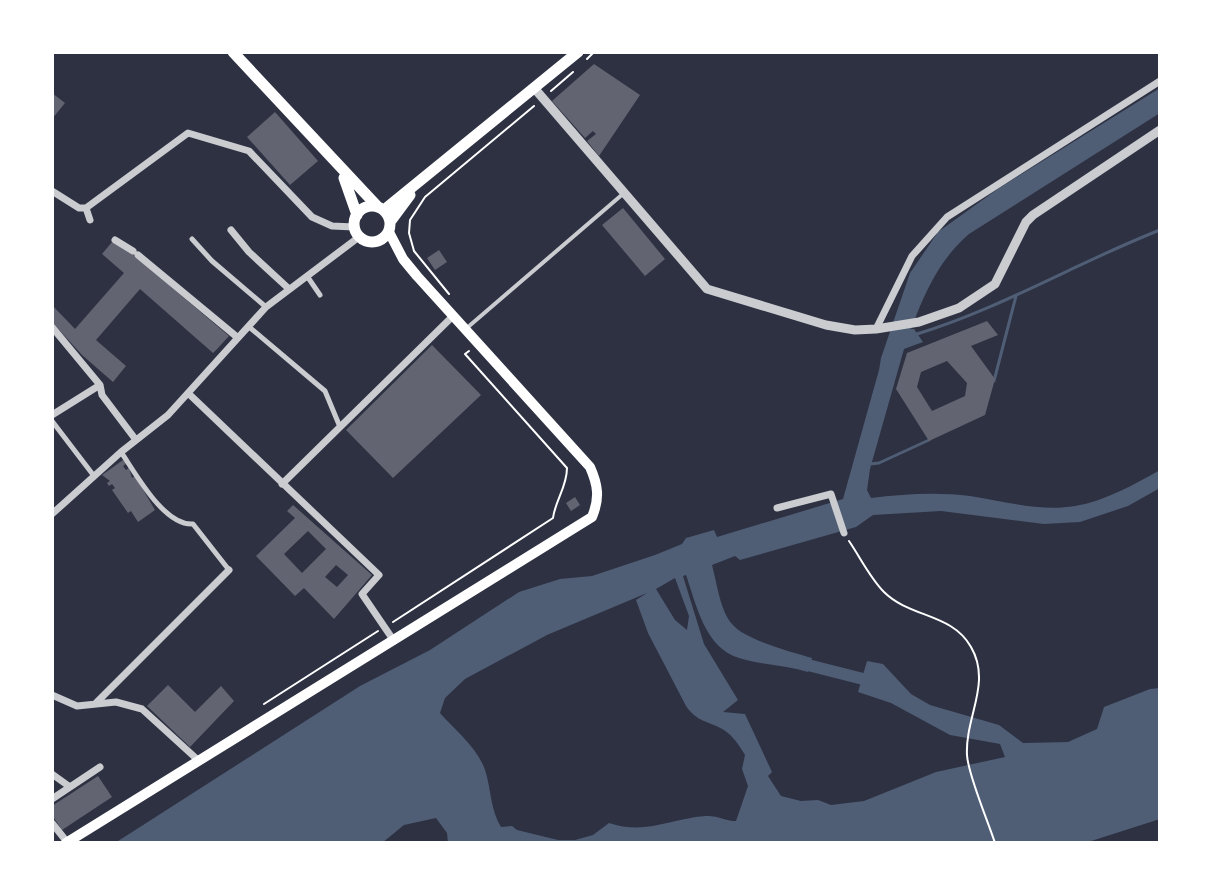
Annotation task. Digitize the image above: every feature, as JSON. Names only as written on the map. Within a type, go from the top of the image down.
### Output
[{"type":"main road","points":[[66,843],[592,517],[597,504],[598,491],[590,467],[403,259],[381,208],[338,167],[233,52]]},
{"type":"main road","points":[[357,226],[365,207],[381,208],[418,185],[539,94],[578,52]]},
{"type":"main road","points":[[338,167],[349,187],[357,226],[369,242],[377,242],[390,227],[418,185]]},
{"type":"street","points":[[880,328],[912,256],[947,217],[1160,81]]},
{"type":"street","points":[[539,94],[707,289],[826,325],[855,330],[919,322],[959,308],[995,284],[1033,215],[1160,130]]},
{"type":"street","points":[[52,191],[73,205],[86,208],[188,133],[249,151],[312,217],[332,226],[357,226]]},
{"type":"street","points":[[86,208],[90,220]]},
{"type":"street","points":[[52,514],[168,415],[185,391],[247,325],[307,275],[357,226]]},
{"type":"street","points":[[231,230],[249,252],[288,288]]},
{"type":"street","points":[[192,239],[212,261],[266,307]]},
{"type":"street","points":[[115,240],[237,337]]},
{"type":"street","points":[[307,275],[320,295]]},
{"type":"street","points":[[282,484],[453,316]]},
{"type":"street","points":[[247,325],[325,391],[340,427]]},
{"type":"street","points":[[52,327],[100,385],[102,395],[136,440]]},
{"type":"street","points":[[94,477],[52,418],[100,385]]},
{"type":"street","points":[[185,391],[379,575],[362,594],[394,641]]},
{"type":"street","points":[[96,703],[229,570],[193,524],[184,525],[159,507],[121,452]]},
{"type":"street","points":[[777,508],[831,494],[844,533]]},
{"type":"street","points":[[52,696],[77,706],[116,702],[142,709],[199,761]]},
{"type":"street","points":[[52,799],[100,767]]},
{"type":"street","points":[[52,774],[70,787]]},
{"type":"street","points":[[52,823],[66,843]]},
{"type":"lane","points":[[465,329],[624,193]]},
{"type":"path","points":[[450,294],[411,245],[410,220],[416,208],[539,94],[594,52]]},
{"type":"path","points":[[264,704],[553,518],[567,468],[465,354],[478,343]]},
{"type":"path","points":[[844,533],[884,592],[908,608],[952,625],[969,643],[977,659],[980,675],[967,757],[995,843]]},
{"type":"water","points":[[1160,88],[1160,113],[969,234],[941,266],[911,329],[923,342],[904,349],[870,469],[867,490],[871,498],[946,494],[1035,507],[1062,507],[1086,504],[1108,496],[1160,470],[1160,488],[1128,506],[1080,522],[1044,524],[941,511],[873,515],[856,527],[740,560],[735,556],[712,565],[722,604],[732,624],[758,640],[812,658],[808,672],[727,653],[710,635],[686,575],[683,576],[704,644],[738,700],[723,712],[745,714],[772,772],[768,776],[781,796],[801,801],[818,800],[831,805],[864,801],[936,772],[1005,757],[1000,744],[950,735],[891,703],[858,692],[867,661],[883,664],[911,694],[930,705],[999,725],[1023,743],[1068,742],[1097,729],[1104,707],[1160,688],[1160,819],[1085,843],[448,843],[447,833],[436,818],[404,825],[382,843],[115,843],[360,686],[430,650],[519,592],[560,579],[592,576],[655,555],[682,544],[686,538],[714,530],[717,537],[843,499],[881,358],[910,273],[938,232],[999,188]],"holes":[[[675,578],[689,616],[687,630],[675,620],[656,589]],[[647,593],[636,600],[648,633],[686,706],[699,718],[727,732],[745,755],[742,769],[748,786],[736,821],[709,816],[646,827],[609,823],[593,835],[575,840],[558,840],[512,826],[501,827],[483,765],[473,748],[440,713],[445,698],[465,679],[547,635]]]},
{"type":"building","points":[[594,64],[640,95],[599,156],[587,141],[596,134],[593,131],[585,138],[552,101]]},
{"type":"building","points":[[52,93],[65,103],[52,119]]},
{"type":"building","points":[[275,112],[318,161],[290,185],[247,137]]},
{"type":"building","points":[[623,208],[665,259],[645,276],[602,225]]},
{"type":"building","points":[[112,242],[131,253],[229,336],[213,353],[140,289],[96,340],[126,366],[113,382],[82,355],[52,322],[52,305],[75,329],[124,273],[102,254]]},
{"type":"building","points":[[439,250],[447,262],[435,270],[427,258]]},
{"type":"building","points":[[987,321],[998,335],[971,346],[995,379],[985,415],[929,441],[896,389],[907,353]],"holes":[[[947,361],[967,383],[965,396],[932,411],[917,387],[921,372]]]},
{"type":"building","points":[[432,345],[481,395],[393,478],[346,430]]},
{"type":"building","points":[[123,460],[126,464],[123,466],[126,470],[129,468],[132,478],[135,476],[155,510],[138,522],[112,490],[115,488],[112,484],[109,486],[107,483],[110,481],[102,475]]},
{"type":"building","points":[[575,497],[580,505],[571,511],[566,503]]},
{"type":"building","points":[[293,505],[372,575],[334,619],[304,588],[295,596],[256,556],[295,518],[287,511]],"holes":[[[308,531],[326,549],[302,573],[284,554]],[[336,565],[348,575],[337,587],[325,577]]]},
{"type":"building","points":[[168,685],[195,712],[221,686],[234,701],[190,747],[147,706]]},
{"type":"building","points":[[98,776],[112,797],[62,830],[52,815],[52,806]]},
{"type":"waterway","points":[[917,334],[1010,298],[1160,230]]},
{"type":"waterway","points":[[994,381],[1016,296]]},
{"type":"waterway","points":[[870,464],[879,463],[929,440]]},
{"type":"waterway","points":[[796,662],[875,682]]}]
